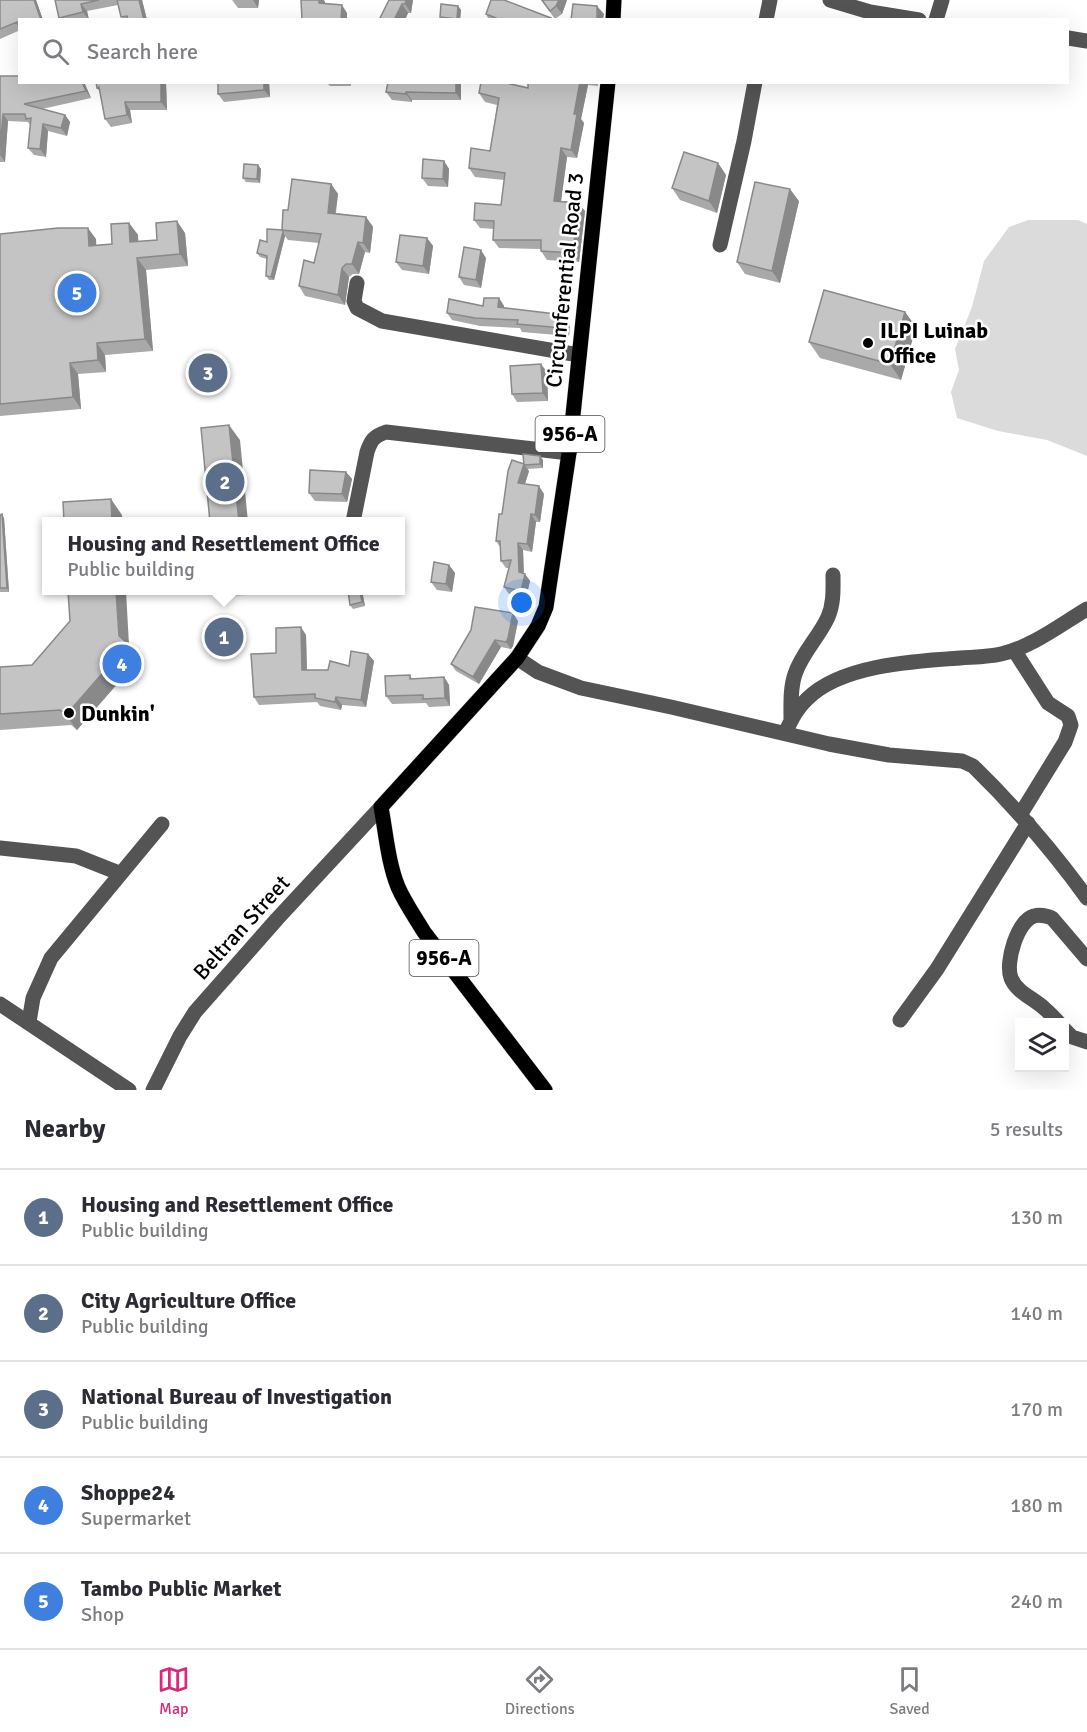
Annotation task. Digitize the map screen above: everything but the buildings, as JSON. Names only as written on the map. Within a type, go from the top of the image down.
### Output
[{"type":"main road","points":[[613,18],[614,0]]},
{"type":"main road","name":"Circumferential Road 3","points":[[381,807],[517,658],[538,626],[546,607],[569,453],[608,84]]},
{"type":"main road","name":"956-A","points":[[381,807],[391,863],[408,907],[424,932],[545,1090]]},
{"type":"street","points":[[766,18],[770,0]]},
{"type":"street","points":[[830,0],[872,6],[912,18]]},
{"type":"street","points":[[937,18],[942,0]]},
{"type":"street","points":[[1069,38],[1087,40]]},
{"type":"street","points":[[720,245],[754,84]]},
{"type":"street","points":[[357,283],[354,301],[357,308],[381,321],[579,355]]},
{"type":"street","points":[[354,517],[367,452],[375,435],[386,432],[569,453]]},
{"type":"street","points":[[788,727],[794,676],[798,665],[829,616],[832,604],[833,575]]},
{"type":"street","points":[[788,727],[802,704],[816,691],[827,685],[863,671],[905,662],[985,656],[1014,650],[1087,609]]},
{"type":"street","points":[[900,1020],[937,969],[1024,819],[1065,742],[1071,725],[1068,716],[1048,703],[1014,650]]},
{"type":"street","points":[[517,658],[538,672],[580,688],[788,727],[829,744],[889,755],[962,761],[973,766],[1024,819],[1060,859],[1087,898]]},
{"type":"street","name":"Beltran Street","points":[[153,1090],[180,1036],[195,1012],[269,927],[381,807]]},
{"type":"street","points":[[28,1022],[33,998],[51,958],[119,873],[162,824]]},
{"type":"street","points":[[0,848],[76,856],[119,873]]},
{"type":"street","points":[[1054,1018],[1045,1008],[1020,990],[1011,979],[1009,964],[1019,931],[1026,920],[1044,915],[1052,918],[1086,954]]},
{"type":"street","points":[[0,1004],[129,1090]]},
{"type":"street","points":[[1069,1034],[1072,1037],[1087,1041]]},
{"type":"shaded area","points":[[1028,220],[1078,220],[1087,224],[1087,456],[1047,440],[998,431],[957,418],[951,392],[959,370],[955,349],[972,307],[984,261],[1009,227]]},
{"type":"place","name":"Tambo Public Market","points":[[77,293]]},
{"type":"place","name":"ILPI Luinab Office","points":[[868,343]]},
{"type":"place","name":"National Bureau of Investigation","points":[[208,373]]},
{"type":"place","name":"City Agriculture Office","points":[[225,482]]},
{"type":"place","name":"Housing and Resettlement Office","points":[[224,637]]},
{"type":"place","name":"Shoppe24","points":[[122,664]]},
{"type":"place","name":"Dunkin'","points":[[69,713]]}]
